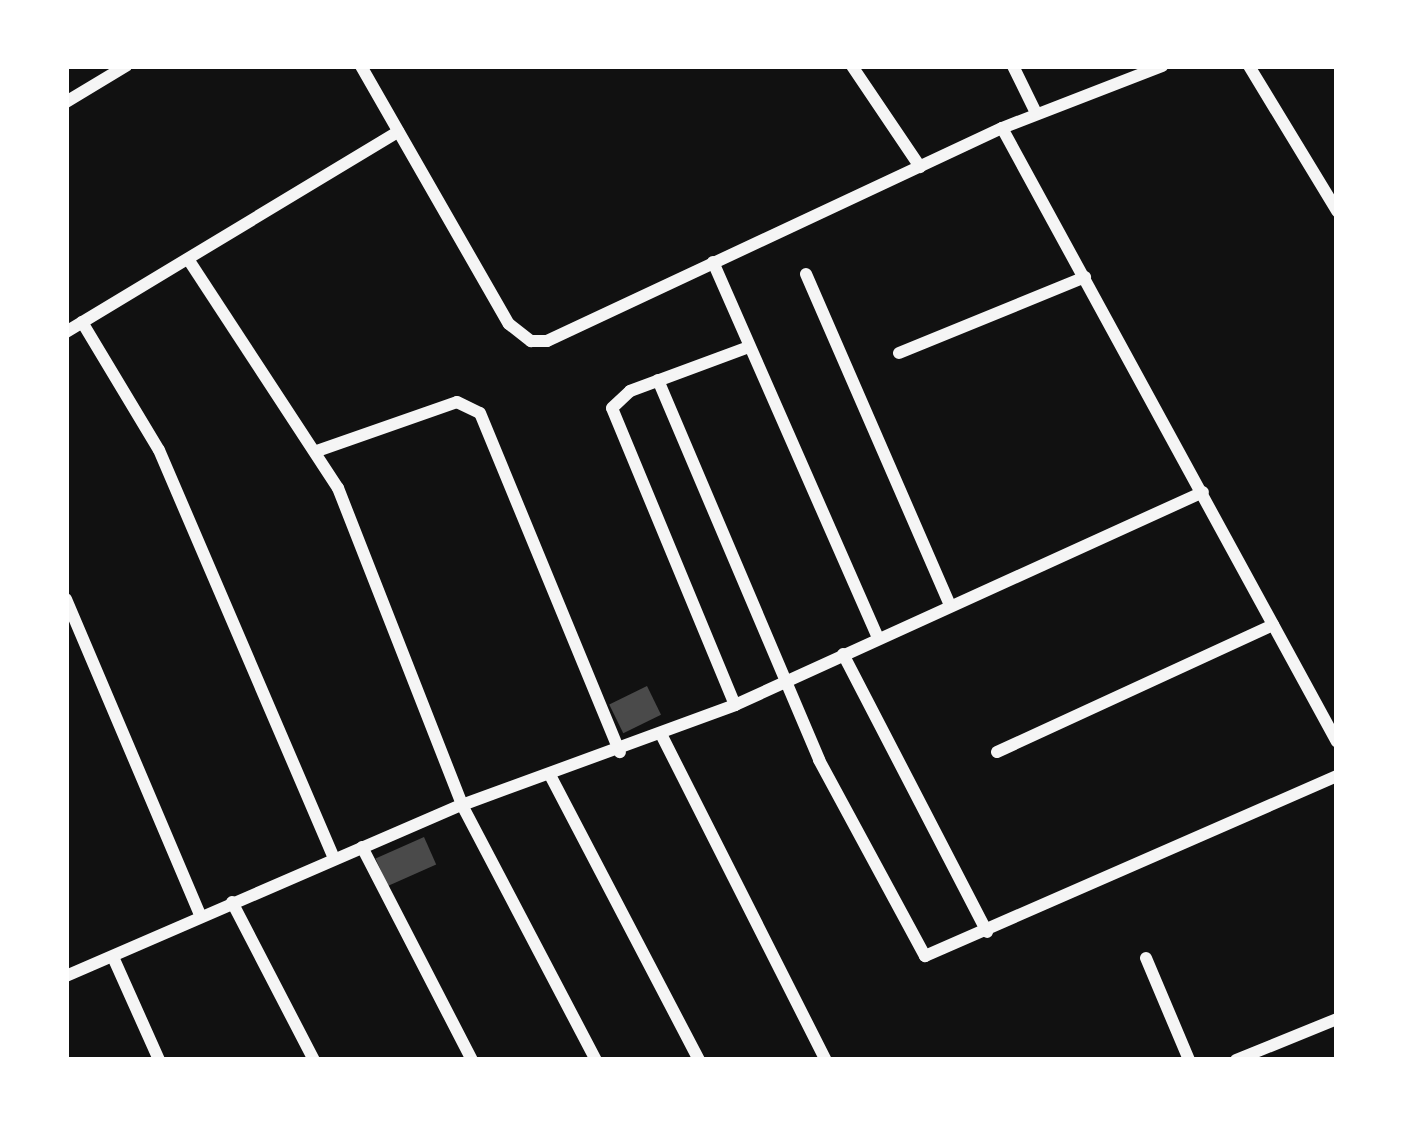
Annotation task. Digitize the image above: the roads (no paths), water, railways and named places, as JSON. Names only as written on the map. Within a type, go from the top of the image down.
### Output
[{"type":"street","points":[[66,103],[126,66]]},
{"type":"street","points":[[361,66],[509,324],[531,341],[547,341],[1036,113],[1162,66]]},
{"type":"street","points":[[852,66],[920,167]]},
{"type":"street","points":[[1013,66],[1036,113]]},
{"type":"street","points":[[1249,66],[1337,212]]},
{"type":"street","points":[[1002,128],[1337,742]]},
{"type":"street","points":[[66,332],[398,132]]},
{"type":"street","points":[[188,259],[317,451],[462,805],[596,1060]]},
{"type":"street","points":[[713,262],[878,637]]},
{"type":"street","points":[[806,274],[950,605]]},
{"type":"street","points":[[899,352],[1085,277]]},
{"type":"street","points":[[82,322],[159,450],[334,858]]},
{"type":"street","points":[[735,705],[612,408],[658,380],[749,347]]},
{"type":"street","points":[[658,380],[784,682],[922,954],[935,956],[1337,776]]},
{"type":"street","points":[[317,451],[457,402],[479,413],[620,752]]},
{"type":"street","points":[[66,975],[462,805],[620,752],[735,705],[1202,492]]},
{"type":"street","points":[[66,599],[200,914]]},
{"type":"street","points":[[997,752],[1273,626]]},
{"type":"street","points":[[843,654],[987,932]]},
{"type":"street","points":[[662,736],[826,1060]]},
{"type":"street","points":[[550,775],[699,1060]]},
{"type":"street","points":[[362,847],[472,1060]]},
{"type":"street","points":[[232,902],[314,1060]]},
{"type":"street","points":[[112,957],[159,1060]]},
{"type":"street","points":[[1146,958],[1189,1060]]},
{"type":"street","points":[[1236,1060],[1337,1018]]}]
